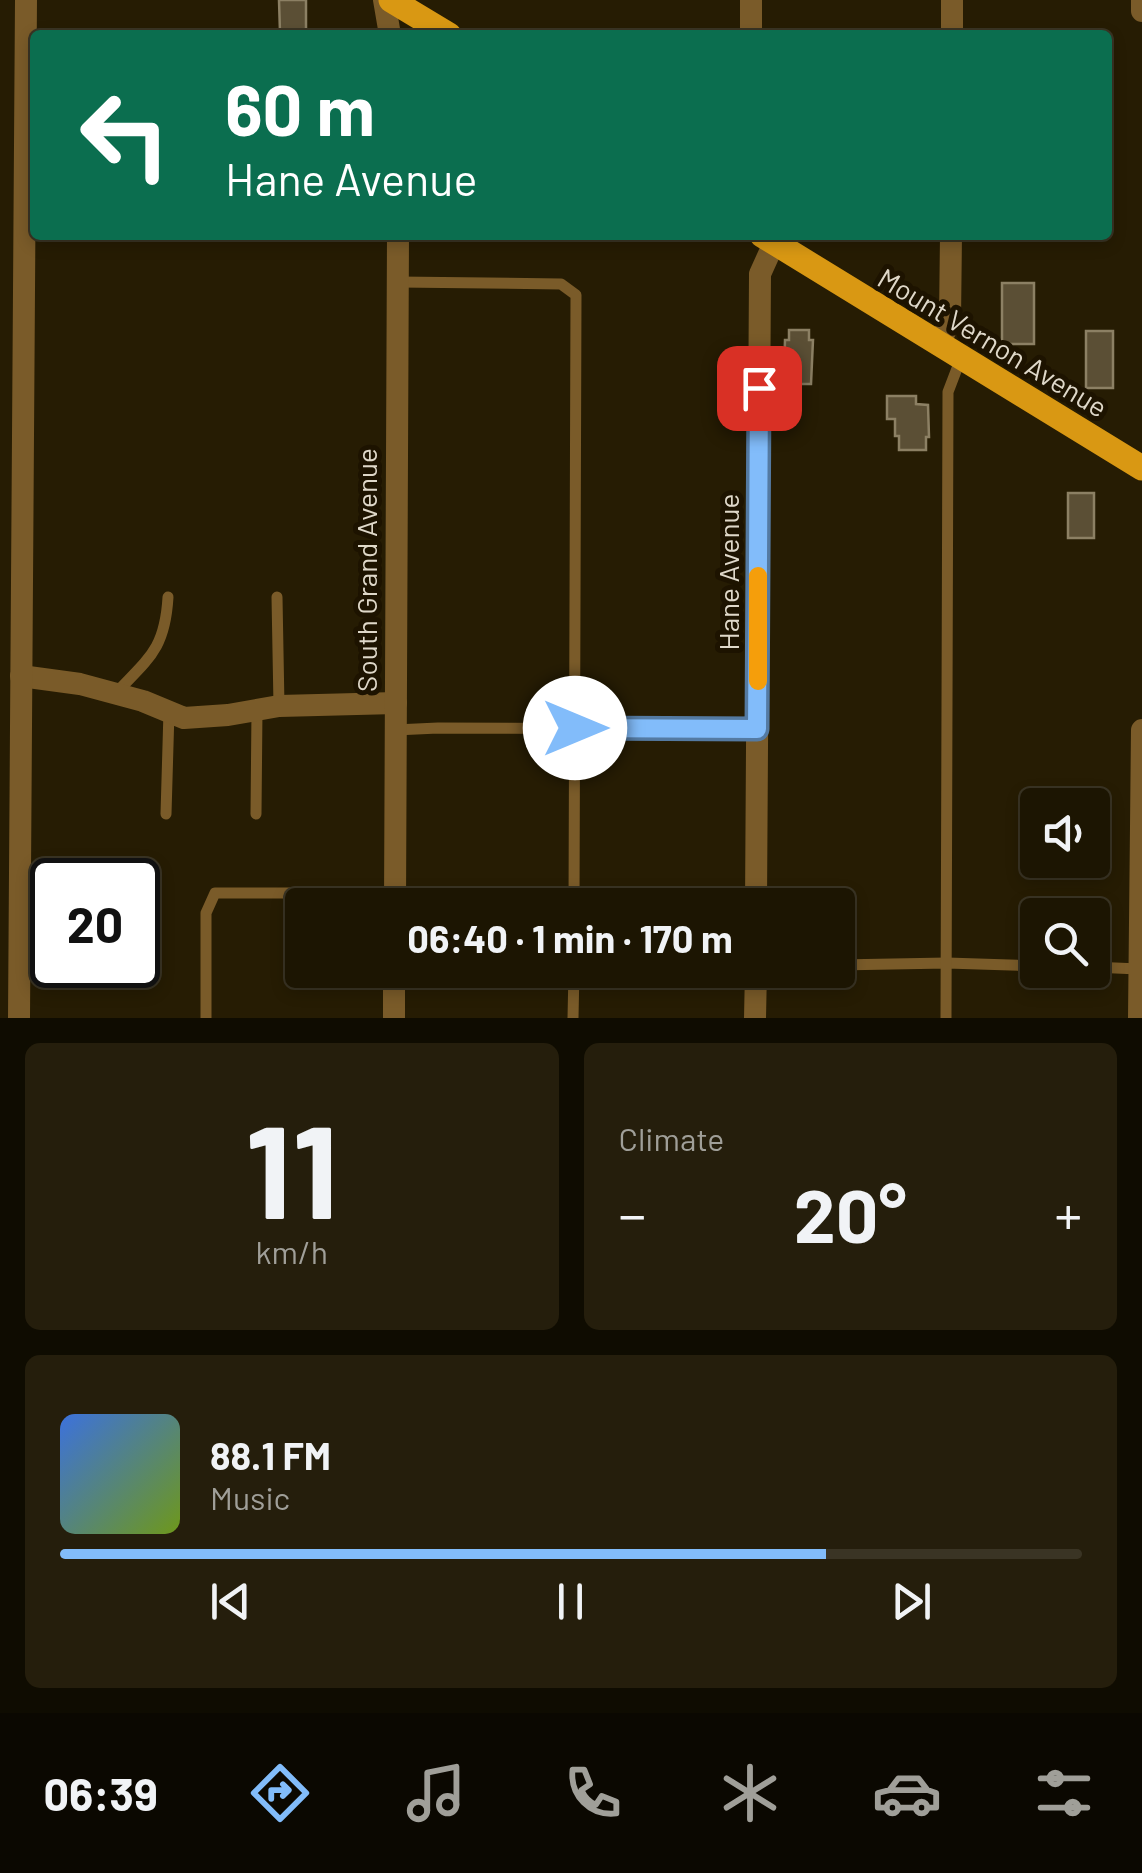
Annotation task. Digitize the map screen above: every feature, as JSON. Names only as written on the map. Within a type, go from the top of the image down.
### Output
[{"type":"main road","points":[[388,0],[440,30]]},
{"type":"main road","name":"Mount Vernon Avenue","points":[[770,240],[1142,468]]},
{"type":"street","points":[[18,1018],[26,0]]},
{"type":"street","points":[[388,0],[390,30]]},
{"type":"street","points":[[750,0],[751,30]]},
{"type":"street","points":[[952,0],[952,30]]},
{"type":"street","points":[[1142,0],[1142,11]]},
{"type":"street","name":"South Grand Avenue","points":[[395,888],[398,240]]},
{"type":"street","name":"Hane Avenue","points":[[756,888],[760,274],[768,240]]},
{"type":"street","points":[[939,344],[950,320],[951,240]]},
{"type":"street","points":[[21,676],[80,684],[144,701],[184,718],[268,708],[396,703]]},
{"type":"street","points":[[1139,1018],[1142,730]]},
{"type":"street","points":[[394,988],[394,1018]]},
{"type":"street","points":[[755,1018],[756,988]]},
{"type":"lane","points":[[398,282],[562,284],[576,295],[574,888]]},
{"type":"lane","points":[[946,1018],[948,392],[961,358]]},
{"type":"lane","points":[[116,694],[158,646],[167,623],[168,597]]},
{"type":"lane","points":[[256,814],[277,597]]},
{"type":"lane","points":[[166,814],[169,712]]},
{"type":"lane","points":[[396,730],[757,729]]},
{"type":"lane","points":[[206,1018],[206,913],[215,893],[285,895]]},
{"type":"lane","points":[[855,965],[1020,966]]},
{"type":"lane","points":[[1110,968],[1139,969]]},
{"type":"lane","points":[[574,988],[574,1018]]},
{"type":"building","points":[[279,0],[306,0],[306,30],[280,30]]},
{"type":"building","points":[[1002,283],[1034,283],[1034,344],[1002,344]]},
{"type":"building","points":[[789,330],[809,330],[809,340],[813,340],[811,384],[796,384],[796,371],[784,371]]},
{"type":"building","points":[[1086,331],[1113,331],[1113,388],[1086,388]]},
{"type":"building","points":[[887,396],[916,396],[916,404],[928,405],[926,450],[899,450],[895,419],[887,419]]},
{"type":"building","points":[[1068,493],[1094,493],[1094,538],[1068,538]]},
{"type":"slow traffic","points":[[758,576],[758,681]]},
{"type":"route","points":[[575,728],[757,729],[759,388]]}]
